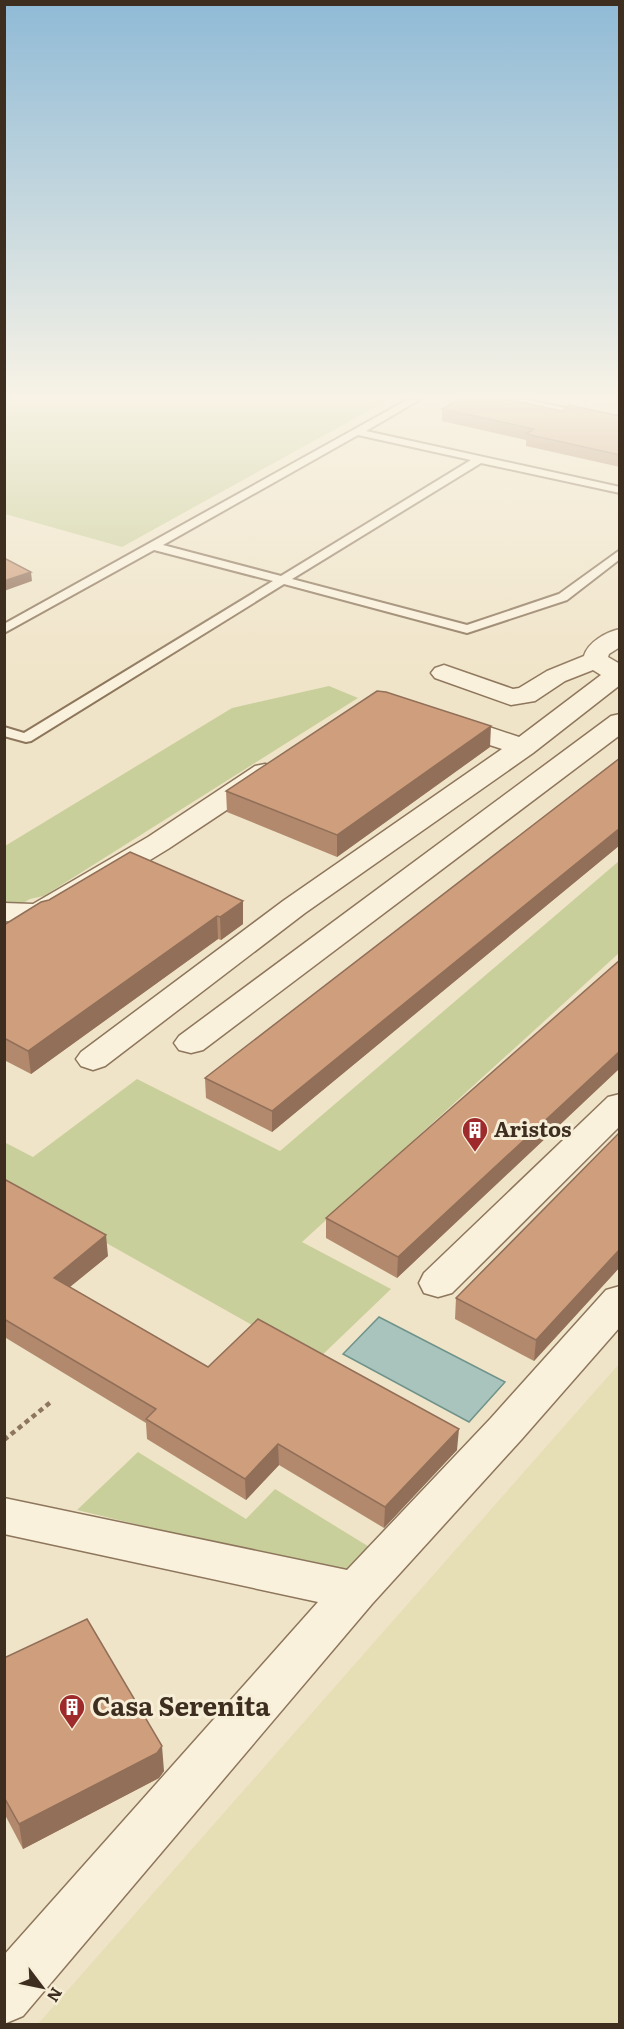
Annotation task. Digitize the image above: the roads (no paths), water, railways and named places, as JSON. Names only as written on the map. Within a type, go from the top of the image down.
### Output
[{"type":"street","points":[[611,670],[598,650],[620,636]]},
{"type":"street","points":[[444,673],[511,697],[526,695],[556,676],[611,670]]},
{"type":"street","points":[[93,1059],[294,907],[523,747],[611,670]]},
{"type":"street","points":[[421,713],[523,747]]},
{"type":"street","points":[[191,1043],[620,722]]},
{"type":"street","points":[[4,912],[39,914],[158,843],[284,759]]},
{"type":"street","points":[[438,1283],[620,1105]]},
{"type":"street","points":[[4,1997],[356,1591],[506,1429],[620,1300]]},
{"type":"street","points":[[4,1516],[356,1591]]},
{"type":"lane","points":[[4,629],[245,495]]},
{"type":"lane","points":[[4,731],[26,738],[422,495]]},
{"type":"lane","points":[[153,546],[466,629],[563,597],[620,553]]},
{"type":"water","points":[[379,1317],[505,1382],[469,1422],[343,1354]]},
{"type":"place","name":"Aristos","points":[[475,1153]]},
{"type":"place","name":"Casa Serenita","points":[[72,1730]]}]
